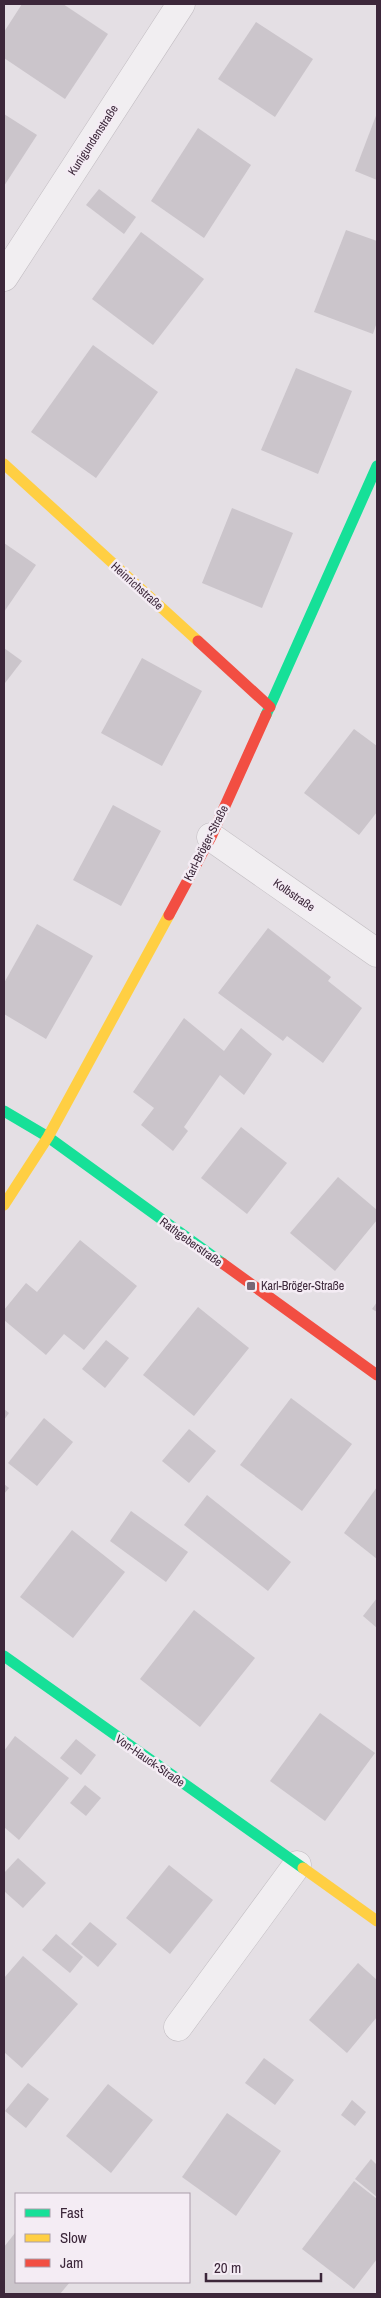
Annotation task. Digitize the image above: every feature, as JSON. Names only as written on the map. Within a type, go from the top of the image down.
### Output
[{"type":"street","name":"Kunigundenstraße","points":[[4,277],[182,4]]},
{"type":"street","name":"Heinrichstraße","points":[[4,464],[270,707]]},
{"type":"street","name":"Karl-Bröger-Straße","points":[[4,1205],[48,1137],[211,838],[377,466]]},
{"type":"street","name":"Kolbstraße","points":[[211,838],[377,953]]},
{"type":"street","name":"Rathgeberstraße","points":[[4,1111],[48,1137],[377,1375]]},
{"type":"street","name":"Von-Hauck-Straße","points":[[4,1656],[377,1921]]},
{"type":"street","points":[[178,2028],[298,1865]]},
{"type":"building","points":[[22,4],[63,4],[108,34],[65,99],[4,58],[4,32]]},
{"type":"building","points":[[256,22],[313,59],[275,117],[218,79]]},
{"type":"building","points":[[377,113],[377,180],[355,171]]},
{"type":"building","points":[[4,114],[37,135],[4,186]]},
{"type":"building","points":[[198,128],[251,165],[204,238],[151,201]]},
{"type":"building","points":[[99,189],[136,217],[124,234],[86,205]]},
{"type":"building","points":[[346,230],[377,241],[377,322],[373,334],[314,312]]},
{"type":"building","points":[[141,232],[204,279],[153,345],[92,299]]},
{"type":"building","points":[[93,345],[158,392],[96,478],[31,432]]},
{"type":"building","points":[[296,368],[352,391],[318,474],[261,450]]},
{"type":"building","points":[[232,508],[293,533],[262,608],[202,583]]},
{"type":"building","points":[[4,543],[36,565],[4,612]]},
{"type":"building","points":[[4,648],[22,661],[5,683],[4,682]]},
{"type":"building","points":[[142,658],[202,691],[162,766],[101,733]]},
{"type":"building","points":[[354,729],[377,746],[377,812],[359,835],[304,793]]},
{"type":"building","points":[[113,805],[161,831],[121,906],[73,880]]},
{"type":"building","points":[[37,924],[93,956],[46,1039],[4,1014],[4,983]]},
{"type":"building","points":[[268,928],[331,977],[328,981],[362,1008],[323,1063],[287,1036],[283,1041],[218,993]]},
{"type":"building","points":[[184,1018],[224,1051],[241,1028],[272,1054],[244,1095],[220,1075],[184,1127],[188,1131],[173,1151],[141,1125],[154,1108],[133,1092]]},
{"type":"building","points":[[241,1127],[287,1163],[247,1214],[201,1178]]},
{"type":"building","points":[[338,1177],[377,1210],[377,1220],[335,1271],[290,1233]]},
{"type":"building","points":[[80,1240],[137,1286],[84,1350],[64,1334],[46,1355],[4,1320],[4,1310],[26,1283],[37,1292]]},
{"type":"building","points":[[377,1302],[377,1312],[372,1309]]},
{"type":"building","points":[[198,1307],[249,1348],[194,1416],[143,1375]]},
{"type":"building","points":[[106,1340],[129,1358],[105,1388],[82,1369]]},
{"type":"building","points":[[291,1398],[352,1444],[302,1511],[240,1465]]},
{"type":"building","points":[[4,1409],[9,1413],[4,1420]]},
{"type":"building","points":[[44,1418],[73,1442],[37,1486],[8,1463]]},
{"type":"building","points":[[189,1429],[216,1451],[189,1483],[162,1461]]},
{"type":"building","points":[[4,1484],[9,1488],[4,1494]]},
{"type":"building","points":[[377,1487],[377,1559],[344,1533]]},
{"type":"building","points":[[207,1495],[291,1562],[268,1591],[184,1525]]},
{"type":"building","points":[[131,1511],[188,1552],[166,1582],[110,1541]]},
{"type":"building","points":[[72,1530],[125,1572],[73,1638],[20,1597]]},
{"type":"building","points":[[377,1598],[377,1628],[363,1616]]},
{"type":"building","points":[[194,1610],[255,1658],[200,1727],[140,1679]]},
{"type":"building","points":[[320,1713],[375,1753],[325,1821],[270,1781]]},
{"type":"building","points":[[15,1736],[69,1778],[19,1840],[4,1827],[4,1751]]},
{"type":"building","points":[[76,1739],[96,1755],[81,1775],[60,1758]]},
{"type":"building","points":[[85,1785],[101,1798],[86,1816],[70,1803]]},
{"type":"building","points":[[18,1858],[46,1883],[23,1908],[4,1891],[4,1873]]},
{"type":"building","points":[[169,1865],[213,1900],[170,1954],[126,1918]]},
{"type":"building","points":[[90,1922],[117,1944],[98,1967],[71,1944]]},
{"type":"building","points":[[56,1934],[83,1957],[70,1973],[42,1950]]},
{"type":"building","points":[[23,1956],[78,2004],[22,2068],[4,2052],[4,1978]]},
{"type":"building","points":[[358,1963],[377,1980],[377,2017],[347,2053],[309,2020]]},
{"type":"building","points":[[264,2058],[294,2080],[275,2105],[245,2083]]},
{"type":"building","points":[[28,2083],[49,2099],[26,2128],[5,2111]]},
{"type":"building","points":[[108,2084],[153,2120],[111,2173],[66,2136]]},
{"type":"building","points":[[352,2100],[366,2112],[355,2126],[341,2115]]},
{"type":"building","points":[[227,2113],[281,2151],[236,2216],[182,2177]]},
{"type":"building","points":[[371,2159],[377,2165],[377,2197],[355,2179]]},
{"type":"building","points":[[354,2181],[377,2199],[377,2259],[354,2289],[302,2249]]},
{"type":"building","points":[[15,2233],[15,2283],[69,2283],[60,2294],[4,2294],[4,2247]]},
{"type":"traffic: fast","points":[[266,715],[377,466]]},
{"type":"traffic: fast","points":[[4,1111],[48,1137],[222,1263]]},
{"type":"traffic: fast","points":[[4,1656],[303,1868]]},
{"type":"traffic: slow","points":[[4,464],[198,641]]},
{"type":"traffic: slow","points":[[4,1205],[48,1137],[169,915]]},
{"type":"traffic: slow","points":[[303,1868],[377,1921]]},
{"type":"traffic: jam","points":[[198,641],[270,707]]},
{"type":"traffic: jam","points":[[169,915],[211,837],[266,715]]},
{"type":"traffic: jam","points":[[222,1263],[377,1375]]},
{"type":"place","name":"Karl-Bröger-Straße","points":[[251,1286]]}]
